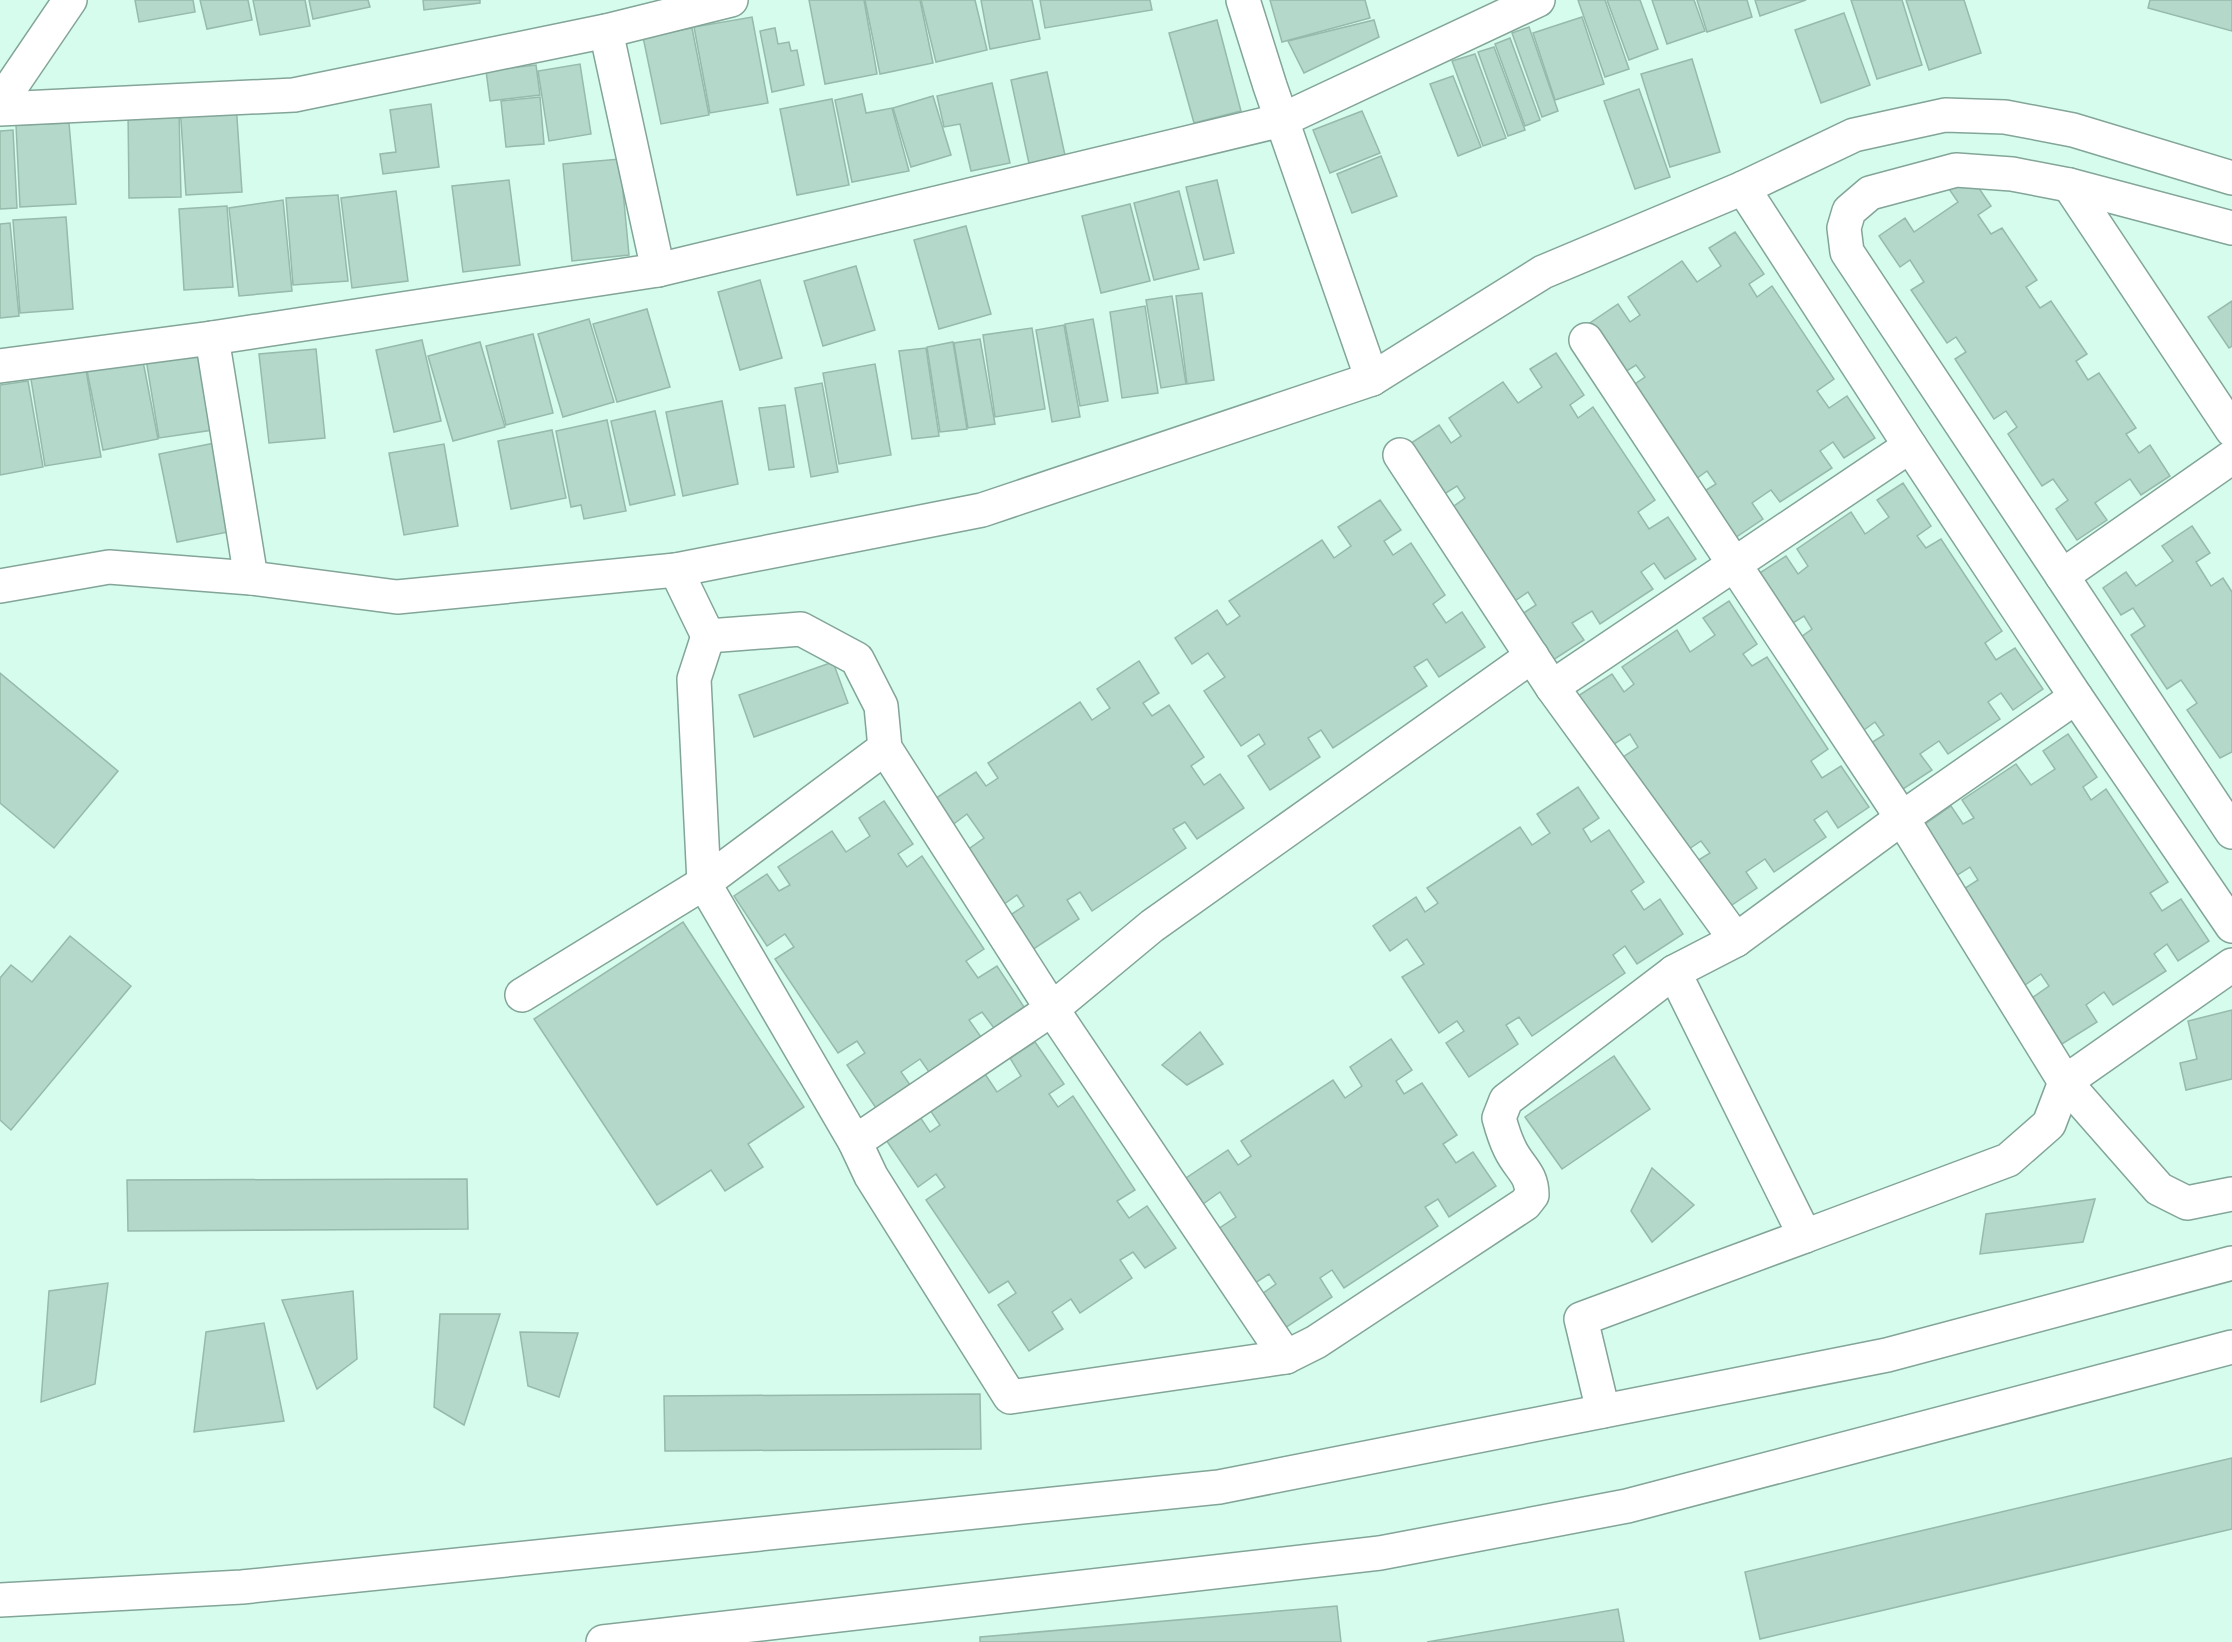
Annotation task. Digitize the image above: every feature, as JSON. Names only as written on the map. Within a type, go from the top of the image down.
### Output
[{"type":"street","points":[[0,103],[70,0]]},
{"type":"street","points":[[0,109],[294,95],[606,31],[731,0]]},
{"type":"street","points":[[1242,0],[1372,379]]},
{"type":"street","points":[[0,366],[212,338],[658,270],[1282,120],[1490,11],[1538,0]]},
{"type":"street","points":[[606,31],[658,270]]},
{"type":"street","points":[[0,586],[109,567],[251,578],[397,597],[676,570],[982,510],[1372,379],[1543,272],[1743,188],[1854,135],[1945,115],[2005,117],[2073,130],[2232,178]]},
{"type":"street","points":[[2232,228],[2069,185],[2012,174],[1956,170],[1870,193],[1849,212],[1844,228],[1847,252],[2232,832]]},
{"type":"street","points":[[2069,185],[2232,430]]},
{"type":"street","points":[[1743,188],[2076,697],[2232,927]]},
{"type":"street","points":[[212,338],[251,578]]},
{"type":"street","points":[[1586,340],[1902,818],[2065,1082],[2159,1189],[2187,1203],[2232,1194]]},
{"type":"street","points":[[1552,687],[1910,446]]},
{"type":"street","points":[[1400,455],[1552,687],[1736,940]]},
{"type":"street","points":[[2062,576],[2232,457]]},
{"type":"street","points":[[676,570],[708,636],[694,679],[704,883],[855,1142],[871,1176],[1010,1397],[1286,1357],[1316,1342],[1524,1204],[1532,1195],[1532,1184],[1528,1174],[1511,1152],[1499,1118],[1506,1100],[1674,972],[1736,940],[1902,818],[2076,697]]},
{"type":"street","points":[[708,636],[801,629],[857,659],[881,706],[885,748],[1052,1009],[1286,1357]]},
{"type":"street","points":[[855,1142],[1052,1009],[1152,926],[1532,656]]},
{"type":"street","points":[[522,995],[704,883],[885,748]]},
{"type":"street","points":[[1603,1411],[1581,1319],[2008,1160],[2049,1124],[2065,1082],[2232,965]]},
{"type":"street","points":[[1674,972],[1805,1236]]},
{"type":"street","points":[[0,1600],[242,1587],[1219,1487],[1887,1355],[2232,1263]]},
{"type":"street","points":[[603,1642],[1380,1553],[1627,1506],[2232,1347]]},
{"type":"building","points":[[135,0],[193,0],[195,12],[139,22]]},
{"type":"building","points":[[200,0],[248,0],[252,20],[207,29]]},
{"type":"building","points":[[253,0],[305,0],[310,26],[260,35]]},
{"type":"building","points":[[309,0],[368,0],[370,7],[313,19]]},
{"type":"building","points":[[423,0],[480,0],[480,3],[424,10]]},
{"type":"building","points":[[809,0],[864,0],[877,74],[825,84]]},
{"type":"building","points":[[865,0],[920,0],[933,63],[880,74]]},
{"type":"building","points":[[921,0],[975,0],[987,50],[936,62]]},
{"type":"building","points":[[981,0],[1032,0],[1040,39],[990,49]]},
{"type":"building","points":[[1040,0],[1150,0],[1152,10],[1045,28]]},
{"type":"building","points":[[1270,0],[1365,0],[1370,18],[1282,42]]},
{"type":"building","points":[[1578,0],[1605,0],[1629,69],[1605,77]]},
{"type":"building","points":[[1607,0],[1640,0],[1658,49],[1629,60]]},
{"type":"building","points":[[1652,0],[1694,0],[1705,31],[1667,44]]},
{"type":"building","points":[[1697,0],[1747,0],[1752,17],[1707,32]]},
{"type":"building","points":[[1755,0],[1806,0],[1760,16]]},
{"type":"building","points":[[1851,0],[1902,0],[1922,65],[1877,79]]},
{"type":"building","points":[[1906,0],[1964,0],[1981,53],[1929,70]]},
{"type":"building","points":[[2150,0],[2232,0],[2232,31],[2148,8]]},
{"type":"building","points":[[1844,13],[1870,85],[1821,103],[1795,30]]},
{"type":"building","points":[[752,17],[768,103],[710,113],[694,27]]},
{"type":"building","points":[[1582,17],[1604,84],[1555,100],[1533,33]]},
{"type":"building","points":[[1217,20],[1241,111],[1194,123],[1169,33]]},
{"type":"building","points":[[1374,20],[1379,37],[1304,73],[1288,41]]},
{"type":"building","points":[[1529,27],[1558,111],[1542,117],[1512,33]]},
{"type":"building","points":[[692,28],[709,115],[661,124],[643,37]]},
{"type":"building","points":[[775,28],[778,44],[789,42],[791,51],[797,50],[804,85],[772,92],[760,31]]},
{"type":"building","points":[[1510,38],[1540,120],[1525,126],[1495,44]]},
{"type":"building","points":[[1494,47],[1525,130],[1508,136],[1478,52]]},
{"type":"building","points":[[1475,54],[1506,138],[1483,146],[1452,61]]},
{"type":"building","points":[[1692,59],[1720,152],[1670,167],[1641,74]]},
{"type":"building","points":[[580,64],[591,134],[549,141],[538,71]]},
{"type":"building","points":[[536,65],[540,95],[490,101],[486,71]]},
{"type":"building","points":[[1047,72],[1066,160],[1030,168],[1011,80]]},
{"type":"building","points":[[1453,76],[1481,147],[1458,156],[1430,84]]},
{"type":"building","points":[[992,83],[1010,163],[971,171],[960,124],[944,127],[937,96]]},
{"type":"building","points":[[1639,89],[1670,177],[1635,189],[1604,101]]},
{"type":"building","points":[[862,94],[866,113],[892,108],[909,171],[852,182],[835,100]]},
{"type":"building","points":[[933,96],[951,155],[911,167],[893,108]]},
{"type":"building","points":[[540,97],[544,144],[506,147],[501,101]]},
{"type":"building","points":[[832,99],[849,185],[797,195],[780,109]]},
{"type":"building","points":[[236,103],[242,192],[186,195],[180,106]]},
{"type":"building","points":[[431,104],[439,167],[383,174],[380,154],[396,152],[390,110]]},
{"type":"building","points":[[128,111],[179,111],[181,197],[129,198]]},
{"type":"building","points":[[1362,111],[1380,153],[1330,173],[1313,130]]},
{"type":"building","points":[[69,123],[76,204],[20,207],[16,125]]},
{"type":"building","points":[[13,130],[17,208],[0,209],[0,131]]},
{"type":"building","points":[[1381,156],[1397,196],[1352,213],[1337,174]]},
{"type":"building","points":[[620,159],[629,255],[572,261],[563,164]]},
{"type":"building","points":[[1970,175],[1991,206],[1978,215],[1991,234],[2002,228],[2037,280],[2026,287],[2040,308],[2051,301],[2087,354],[2076,361],[2088,380],[2099,373],[2136,428],[2126,434],[2139,453],[2150,445],[2170,476],[2141,495],[2130,479],[2095,503],[2107,520],[2077,540],[2056,509],[2068,500],[2053,479],[2042,486],[2008,434],[2017,427],[2006,411],[1994,419],[1955,359],[1966,352],[1956,337],[1947,343],[1911,290],[1924,282],[1910,260],[1900,267],[1879,236],[1905,218],[1914,232],[1958,202],[1949,189]]},
{"type":"building","points":[[509,180],[520,265],[463,272],[452,186]]},
{"type":"building","points":[[1217,180],[1234,253],[1204,260],[1186,187]]},
{"type":"building","points":[[396,191],[408,281],[352,288],[341,198]]},
{"type":"building","points":[[1179,191],[1199,269],[1154,280],[1134,203]]},
{"type":"building","points":[[338,195],[348,281],[293,285],[286,198]]},
{"type":"building","points":[[283,200],[292,291],[239,296],[229,208]]},
{"type":"building","points":[[1130,204],[1150,281],[1101,293],[1082,216]]},
{"type":"building","points":[[227,206],[233,287],[184,290],[179,209]]},
{"type":"building","points":[[66,217],[73,309],[20,313],[13,220]]},
{"type":"building","points":[[10,223],[19,316],[0,318],[0,224]]},
{"type":"building","points":[[966,226],[991,314],[939,329],[914,240]]},
{"type":"building","points":[[1735,232],[1764,274],[1749,284],[1757,297],[1772,286],[1834,379],[1817,391],[1829,408],[1847,396],[1875,438],[1844,458],[1833,442],[1820,451],[1832,468],[1780,502],[1771,490],[1752,503],[1763,519],[1729,542],[1698,495],[1716,484],[1707,471],[1689,484],[1626,390],[1645,377],[1636,365],[1617,377],[1584,327],[1618,304],[1630,322],[1640,315],[1628,297],[1682,261],[1697,282],[1721,266],[1709,248]]},
{"type":"building","points":[[856,266],[875,330],[823,346],[804,281]]},
{"type":"building","points":[[760,280],[782,358],[740,370],[718,292]]},
{"type":"building","points":[[1202,293],[1214,380],[1187,384],[1176,296]]},
{"type":"building","points":[[1172,296],[1186,384],[1161,388],[1146,300]]},
{"type":"building","points":[[2232,301],[2232,346],[2229,348],[2208,317]]},
{"type":"building","points":[[1145,306],[1158,393],[1122,398],[1110,312]]},
{"type":"building","points":[[647,309],[670,387],[617,402],[593,324]]},
{"type":"building","points":[[589,319],[614,402],[563,417],[538,334]]},
{"type":"building","points":[[1093,319],[1108,401],[1080,406],[1065,324]]},
{"type":"building","points":[[1064,325],[1080,417],[1052,422],[1036,330]]},
{"type":"building","points":[[1032,328],[1045,409],[995,417],[983,335]]},
{"type":"building","points":[[533,334],[553,413],[506,425],[486,346]]},
{"type":"building","points":[[980,339],[995,424],[968,428],[954,343]]},
{"type":"building","points":[[422,340],[441,421],[394,432],[376,350]]},
{"type":"building","points":[[480,342],[505,427],[453,441],[428,356]]},
{"type":"building","points":[[953,342],[967,429],[940,432],[927,347]]},
{"type":"building","points":[[199,344],[213,430],[159,438],[145,353]]},
{"type":"building","points":[[926,348],[939,436],[912,439],[899,351]]},
{"type":"building","points":[[316,349],[325,438],[269,443],[259,354]]},
{"type":"building","points":[[1556,353],[1584,395],[1570,405],[1578,418],[1593,407],[1655,500],[1638,512],[1649,529],[1668,517],[1696,559],[1665,579],[1654,563],[1641,572],[1653,589],[1600,624],[1592,611],[1572,623],[1584,640],[1550,662],[1519,616],[1536,605],[1528,592],[1509,605],[1447,511],[1465,498],[1457,486],[1438,498],[1405,447],[1439,425],[1451,443],[1461,436],[1449,418],[1503,382],[1518,403],[1542,387],[1530,369]]},
{"type":"building","points":[[142,356],[158,439],[103,450],[86,366]]},
{"type":"building","points":[[875,364],[891,455],[839,464],[823,373]]},
{"type":"building","points":[[86,370],[101,457],[45,466],[31,379]]},
{"type":"building","points":[[28,381],[43,467],[0,475],[0,385]]},
{"type":"building","points":[[822,383],[838,472],[811,477],[795,388]]},
{"type":"building","points":[[722,401],[738,484],[683,496],[666,412]]},
{"type":"building","points":[[785,405],[794,467],[769,470],[759,408]]},
{"type":"building","points":[[655,411],[675,495],[630,505],[611,421]]},
{"type":"building","points":[[607,420],[626,511],[584,519],[581,505],[571,507],[556,431]]},
{"type":"building","points":[[552,430],[566,498],[511,509],[498,441]]},
{"type":"building","points":[[215,443],[233,531],[177,542],[159,454]]},
{"type":"building","points":[[444,444],[458,526],[404,535],[389,453]]},
{"type":"building","points":[[1903,483],[1931,526],[1917,536],[1926,548],[1941,539],[2002,631],[1985,643],[1996,660],[2015,648],[2043,689],[2013,710],[2001,693],[1988,702],[2000,719],[1948,754],[1939,741],[1920,754],[1932,770],[1897,793],[1866,746],[1884,735],[1875,722],[1857,735],[1794,642],[1812,629],[1804,616],[1785,628],[1752,578],[1786,556],[1798,574],[1808,566],[1797,549],[1851,512],[1865,534],[1889,517],[1877,500]]},
{"type":"building","points":[[1380,500],[1401,530],[1384,541],[1393,555],[1411,543],[1445,595],[1433,604],[1446,623],[1462,612],[1485,647],[1439,677],[1427,659],[1414,667],[1427,686],[1333,748],[1321,730],[1308,738],[1320,757],[1270,790],[1248,756],[1265,744],[1259,734],[1241,746],[1204,691],[1225,677],[1208,653],[1192,664],[1175,638],[1217,610],[1227,625],[1240,616],[1229,601],[1322,540],[1334,558],[1351,546],[1338,527]]},
{"type":"building","points":[[2192,526],[2210,553],[2196,562],[2211,586],[2223,578],[2232,592],[2232,752],[2220,758],[2187,710],[2197,703],[2181,680],[2167,689],[2131,635],[2145,626],[2133,608],[2121,615],[2103,588],[2126,572],[2136,586],[2173,561],[2162,546]]},
{"type":"building","points":[[1729,601],[1757,644],[1743,654],[1752,666],[1767,657],[1828,749],[1811,761],[1822,778],[1841,766],[1869,807],[1838,828],[1827,811],[1814,820],[1826,837],[1774,872],[1765,859],[1746,872],[1757,888],[1723,911],[1692,864],[1710,853],[1701,841],[1683,853],[1620,759],[1638,747],[1630,734],[1611,746],[1578,696],[1612,674],[1624,692],[1634,684],[1622,667],[1677,630],[1690,652],[1715,635],[1703,618]]},
{"type":"building","points":[[1139,661],[1159,693],[1143,703],[1152,716],[1169,705],[1204,757],[1191,766],[1204,785],[1220,774],[1244,808],[1197,839],[1185,822],[1173,829],[1186,848],[1092,911],[1080,892],[1067,900],[1079,919],[1029,952],[1006,918],[1024,906],[1017,895],[1000,907],[963,853],[984,838],[967,814],[951,826],[933,800],[976,772],[986,786],[998,778],[988,763],[1080,702],[1092,720],[1110,708],[1097,689]]},
{"type":"building","points":[[833,662],[848,703],[754,737],[739,695]]},
{"type":"building","points":[[0,673],[118,771],[54,848],[0,803]]},
{"type":"building","points":[[2068,734],[2097,777],[2083,787],[2091,800],[2106,789],[2168,882],[2150,893],[2162,911],[2181,899],[2209,941],[2178,961],[2167,944],[2154,954],[2166,971],[2113,1005],[2104,992],[2086,1005],[2097,1022],[2062,1044],[2032,998],[2049,986],[2041,974],[2022,987],[1959,892],[1978,880],[1970,867],[1951,879],[1918,829],[1951,806],[1963,824],[1974,818],[1962,800],[2016,764],[2031,785],[2055,769],[2043,751]]},
{"type":"building","points":[[1578,787],[1599,818],[1583,829],[1591,842],[1609,830],[1644,882],[1631,891],[1644,910],[1660,899],[1683,934],[1637,964],[1625,946],[1613,955],[1625,973],[1532,1036],[1519,1017],[1506,1025],[1518,1044],[1469,1077],[1446,1043],[1464,1031],[1457,1021],[1439,1033],[1402,977],[1424,964],[1407,939],[1390,951],[1373,926],[1416,897],[1425,912],[1438,903],[1427,888],[1520,827],[1532,845],[1550,833],[1537,814]]},
{"type":"building","points":[[884,801],[913,844],[898,854],[907,867],[922,856],[984,949],[966,961],[978,978],[997,966],[1024,1007],[994,1028],[982,1012],[969,1020],[981,1037],[929,1072],[920,1059],[901,1072],[913,1089],[878,1111],[847,1065],[865,1053],[857,1041],[838,1053],[775,959],[794,947],[785,934],[767,946],[734,896],[767,874],[779,891],[790,885],[778,867],[832,831],[846,852],[870,836],[859,818]]},
{"type":"building","points":[[683,922],[804,1107],[748,1144],[763,1167],[725,1191],[711,1170],[657,1205],[534,1019]]},
{"type":"building","points":[[70,936],[131,986],[11,1130],[0,1120],[0,978],[11,965],[32,982]]},
{"type":"building","points":[[2232,1010],[2232,1079],[2186,1090],[2180,1063],[2197,1059],[2188,1021]]},
{"type":"building","points":[[1200,1032],[1223,1064],[1187,1085],[1162,1065]]},
{"type":"building","points":[[1391,1039],[1412,1070],[1396,1081],[1404,1094],[1422,1083],[1457,1135],[1443,1144],[1456,1163],[1473,1152],[1496,1186],[1449,1217],[1438,1199],[1425,1207],[1438,1226],[1344,1288],[1332,1270],[1320,1278],[1332,1297],[1282,1330],[1259,1296],[1276,1284],[1269,1274],[1252,1285],[1215,1231],[1236,1217],[1220,1192],[1203,1204],[1186,1178],[1228,1150],[1238,1165],[1251,1156],[1241,1141],[1333,1080],[1345,1098],[1362,1086],[1350,1067]]},
{"type":"building","points":[[1035,1042],[1064,1084],[1049,1094],[1058,1107],[1073,1096],[1135,1190],[1117,1201],[1129,1218],[1147,1206],[1176,1248],[1145,1268],[1133,1252],[1120,1260],[1132,1278],[1080,1313],[1071,1299],[1052,1312],[1063,1329],[1029,1351],[998,1305],[1016,1293],[1008,1281],[989,1293],[926,1200],[945,1187],[936,1174],[918,1187],[884,1137],[918,1114],[930,1132],[940,1125],[928,1107],[983,1071],[997,1092],[1021,1076],[1010,1058]]},
{"type":"building","points":[[1614,1056],[1650,1109],[1562,1169],[1525,1117]]},
{"type":"building","points":[[1652,1168],[1694,1205],[1652,1242],[1631,1211]]},
{"type":"building","points":[[467,1179],[468,1229],[128,1231],[127,1180]]},
{"type":"building","points":[[2095,1199],[2083,1242],[1980,1254],[1986,1214]]},
{"type":"building","points":[[108,1283],[95,1384],[41,1402],[49,1291]]},
{"type":"building","points":[[353,1291],[357,1359],[317,1389],[282,1300]]},
{"type":"building","points":[[440,1314],[500,1314],[464,1425],[434,1407]]},
{"type":"building","points":[[264,1323],[284,1421],[194,1432],[206,1332]]},
{"type":"building","points":[[520,1332],[578,1333],[559,1397],[528,1386]]},
{"type":"building","points":[[980,1394],[981,1449],[665,1451],[664,1396]]},
{"type":"building","points":[[2232,1458],[2232,1529],[1760,1639],[1745,1572]]},
{"type":"building","points":[[1337,1606],[1341,1642],[980,1642],[980,1637]]},
{"type":"building","points":[[1618,1609],[1624,1642],[1427,1642]]}]
